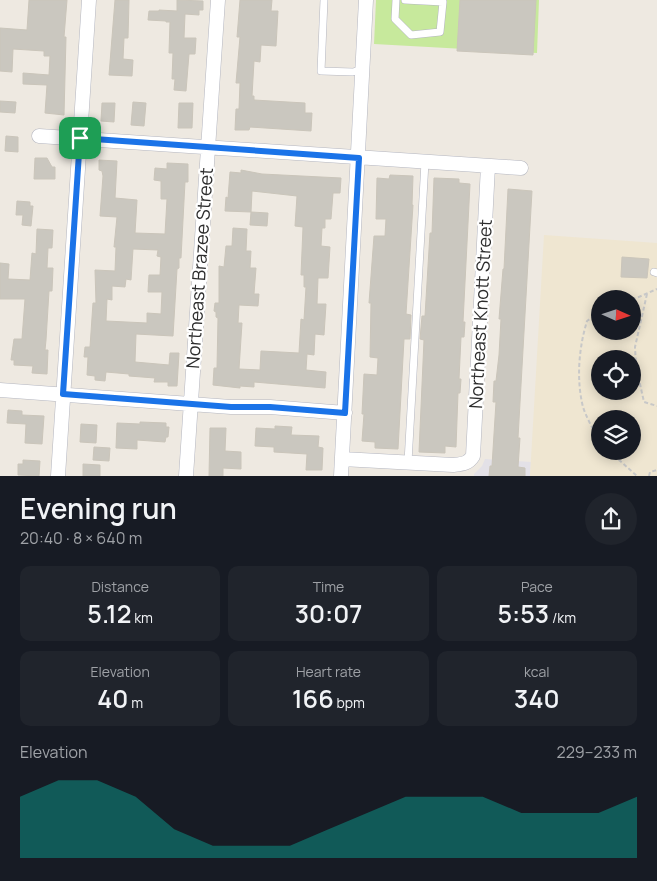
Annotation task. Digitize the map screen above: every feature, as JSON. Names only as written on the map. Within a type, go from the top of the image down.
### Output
[{"type":"street","points":[[58,476],[90,0]]},
{"type":"street","name":"Northeast Brazee Street","points":[[186,476],[218,0]]},
{"type":"street","points":[[341,476],[366,0]]},
{"type":"street","points":[[39,136],[521,168]]},
{"type":"street","name":"Northeast Knott Street","points":[[408,462],[464,464],[470,461],[474,450],[488,166]]},
{"type":"street","points":[[0,390],[345,413]]},
{"type":"street","points":[[342,459],[408,462]]},
{"type":"lane","points":[[324,0],[321,71],[353,72],[363,69]]},
{"type":"lane","points":[[396,0],[395,19],[411,35],[440,32],[443,1],[405,0]]},
{"type":"lane","points":[[408,462],[425,162]]},
{"type":"path","points":[[641,296],[657,290]]},
{"type":"path","points":[[647,294],[635,347],[636,366],[644,402],[657,406]]},
{"type":"path","points":[[591,318],[587,321],[582,339],[580,366],[583,407],[591,423]]},
{"type":"path","points":[[619,460],[637,476]]},
{"type":"path","points":[[649,476],[650,472],[657,470]]},
{"type":"shaded area","points":[[544,235],[657,243],[657,476],[530,476]]},
{"type":"shaded area","points":[[485,459],[531,462],[530,476],[474,476]]},
{"type":"green space","points":[[376,0],[539,0],[537,53],[374,44]]},
{"type":"building","points":[[29,0],[67,0],[64,37],[66,37],[64,115],[45,113],[47,85],[23,84],[23,73],[49,75],[50,56],[44,56],[44,51],[13,49],[12,72],[0,71],[0,28],[27,30]]},
{"type":"building","points":[[115,0],[129,0],[128,38],[124,38],[123,59],[133,60],[132,76],[109,75]]},
{"type":"building","points":[[177,0],[203,1],[203,10],[199,10],[199,15],[185,14],[184,38],[196,38],[195,54],[189,54],[186,91],[174,90],[175,79],[172,79],[173,53],[169,53],[170,22],[148,20],[149,11],[177,11]]},
{"type":"building","points":[[240,0],[272,0],[271,11],[278,11],[276,46],[261,45],[260,62],[254,61],[252,96],[254,96],[254,100],[305,103],[305,113],[312,113],[311,131],[250,127],[249,130],[235,130],[236,109],[239,109],[240,83],[236,83],[240,37],[237,37]]},
{"type":"building","points":[[460,0],[536,0],[533,55],[457,51]]},
{"type":"building","points":[[0,101],[16,102],[15,113],[0,112]]},
{"type":"building","points":[[133,102],[146,103],[144,126],[131,125]]},
{"type":"building","points":[[102,103],[115,103],[114,122],[101,121]]},
{"type":"building","points":[[179,103],[193,103],[192,128],[178,128]]},
{"type":"building","points":[[6,136],[18,137],[18,152],[5,151]]},
{"type":"building","points":[[35,158],[47,158],[52,167],[55,167],[55,179],[34,179]]},
{"type":"building","points":[[99,160],[117,161],[115,198],[137,200],[135,233],[165,234],[167,199],[161,199],[161,181],[154,180],[155,168],[167,169],[167,163],[188,164],[188,182],[185,182],[181,258],[179,258],[179,268],[177,269],[173,336],[136,334],[135,362],[169,365],[170,353],[179,353],[177,386],[168,386],[168,382],[154,382],[155,378],[129,376],[129,374],[106,372],[105,381],[95,380],[95,376],[87,375],[88,357],[84,357],[85,347],[90,347],[93,303],[96,303],[95,270],[115,271],[116,247],[114,247],[117,217],[100,216],[103,176],[102,171],[99,170]],"holes":[[[133,249],[158,250],[157,256],[161,257],[160,275],[149,275],[148,292],[162,292],[161,314],[147,313],[147,323],[106,321],[107,299],[112,300],[112,286],[125,287],[126,279],[131,280]]]},
{"type":"building","points":[[241,170],[262,174],[341,178],[340,193],[333,193],[331,219],[325,219],[325,228],[322,228],[321,246],[330,247],[328,278],[318,278],[317,304],[326,304],[324,335],[315,334],[314,355],[307,354],[306,370],[326,372],[325,388],[254,382],[254,387],[240,386],[240,388],[213,385],[214,368],[217,368],[218,318],[214,311],[215,303],[219,303],[219,266],[224,267],[226,246],[232,246],[233,228],[247,229],[246,251],[251,251],[250,268],[256,268],[254,294],[259,294],[258,306],[239,305],[238,323],[242,323],[239,369],[260,370],[261,351],[299,353],[301,319],[304,320],[306,287],[304,287],[304,275],[301,275],[303,227],[295,226],[297,196],[252,191],[251,212],[225,211],[230,172],[241,173]]},
{"type":"building","points":[[390,175],[413,176],[406,314],[411,315],[410,339],[404,339],[398,449],[375,448],[375,442],[362,441],[364,374],[377,375],[378,358],[370,357],[371,303],[369,303],[374,236],[385,236],[386,219],[376,219],[377,178],[389,179]]},
{"type":"building","points":[[434,178],[459,179],[459,183],[470,184],[463,322],[465,322],[464,337],[461,337],[459,379],[461,379],[460,393],[458,393],[456,447],[445,446],[445,453],[419,452],[424,340],[420,339],[422,316],[425,316],[430,233],[432,233]]},
{"type":"building","points":[[508,189],[532,191],[518,438],[520,438],[518,467],[525,468],[525,476],[489,476],[490,466],[492,466],[496,402],[493,402],[494,381],[496,381],[499,355],[501,319],[499,319],[504,269]]},
{"type":"building","points":[[17,201],[30,202],[30,206],[33,206],[31,226],[22,225],[23,215],[16,215]]},
{"type":"building","points":[[251,212],[268,213],[267,226],[250,225]]},
{"type":"building","points":[[37,229],[53,230],[52,248],[48,248],[47,268],[53,268],[52,291],[49,291],[45,350],[48,350],[47,374],[32,373],[33,366],[14,365],[14,360],[11,360],[14,339],[22,339],[25,299],[0,299],[0,263],[9,264],[8,279],[30,280],[32,253],[36,254]]},
{"type":"building","points":[[622,257],[649,259],[647,278],[621,277]]},
{"type":"building","points":[[8,410],[22,411],[22,415],[44,416],[42,444],[25,443],[26,424],[7,423]]},
{"type":"building","points":[[140,422],[166,423],[166,427],[169,427],[168,437],[166,437],[165,442],[137,440],[137,449],[116,448],[117,423],[140,424]]},
{"type":"building","points":[[81,424],[97,425],[96,443],[80,442]]},
{"type":"building","points":[[275,426],[292,427],[291,435],[319,436],[318,447],[323,448],[322,470],[306,470],[307,454],[274,452],[274,447],[255,446],[256,428],[275,429]]},
{"type":"building","points":[[210,428],[226,428],[225,451],[241,452],[241,469],[223,468],[223,476],[209,476]]},
{"type":"building","points":[[94,447],[110,448],[109,461],[93,460]]},
{"type":"building","points":[[23,460],[40,461],[39,476],[18,475],[18,464],[23,464]]},
{"type":"building","points":[[83,464],[100,465],[100,476],[83,476]]},
{"type":"route","points":[[80,138],[359,158],[345,413],[270,407],[231,407],[63,394],[80,138]]}]
